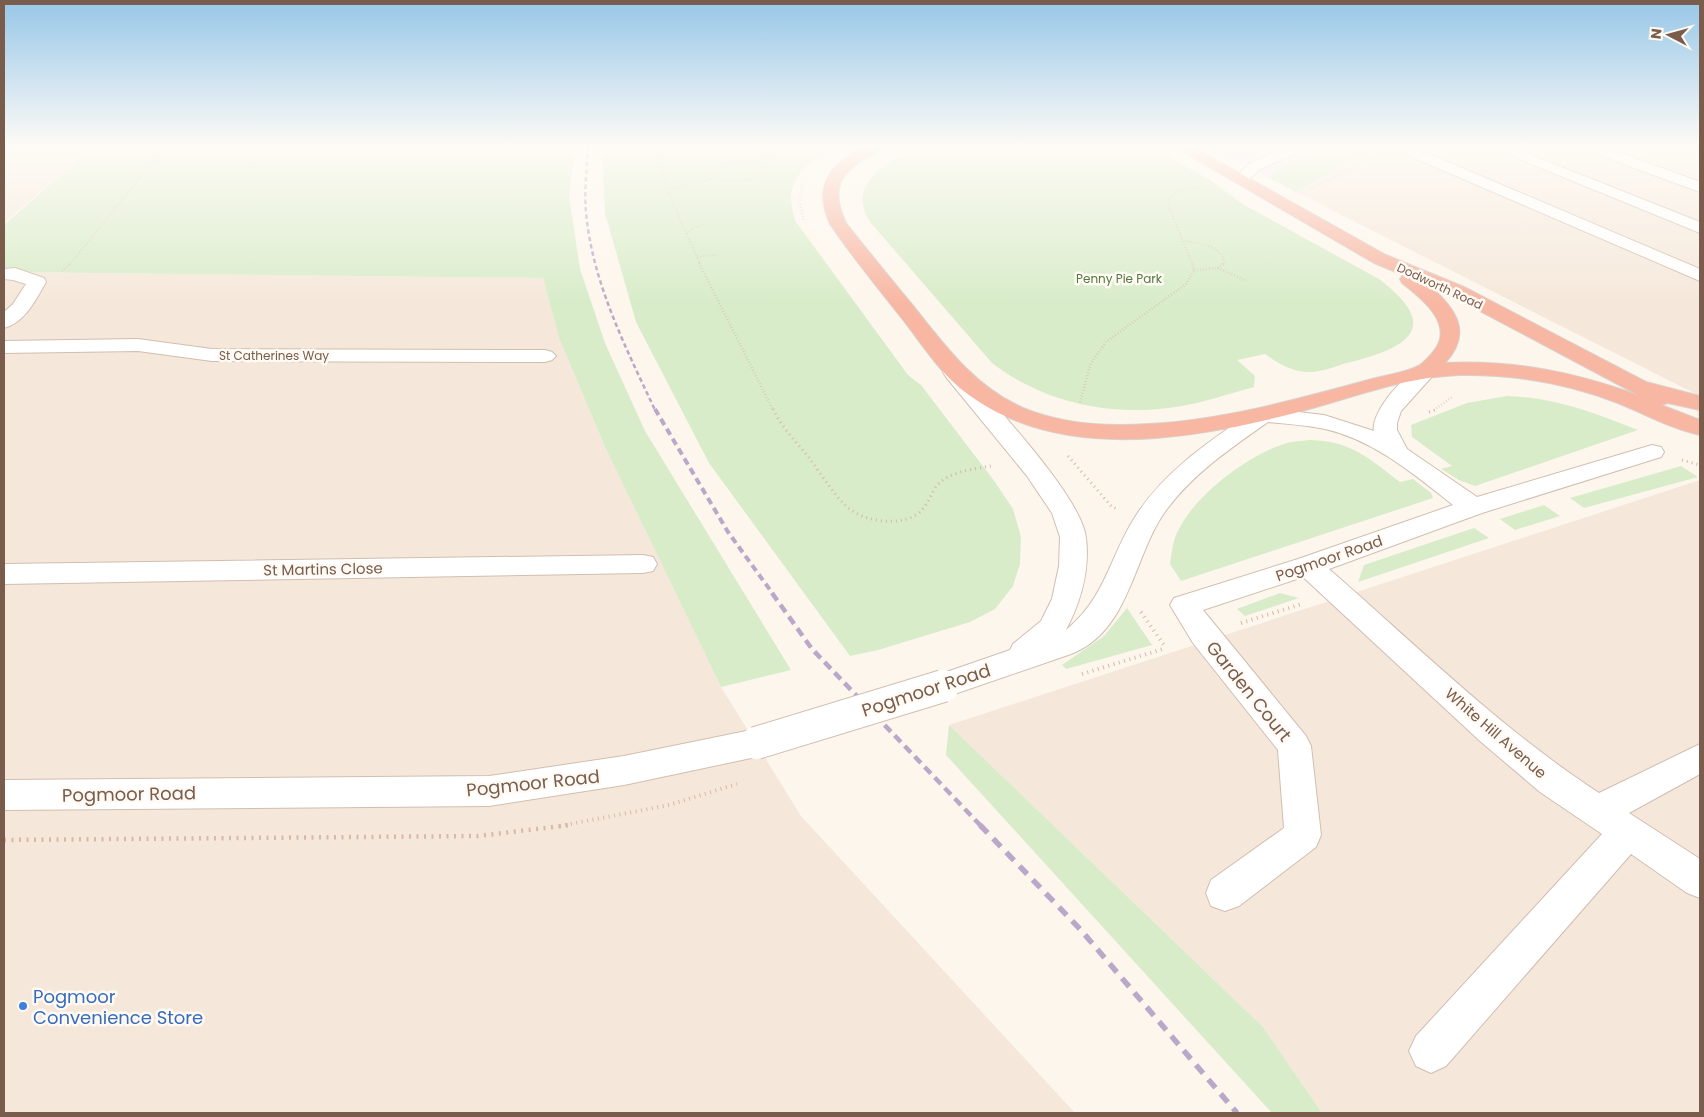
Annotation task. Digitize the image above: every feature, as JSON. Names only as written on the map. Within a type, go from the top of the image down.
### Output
[{"type":"highway","points":[[829,199],[830,210],[838,224],[943,358],[976,390],[994,402],[1041,420],[1099,431],[1140,433],[1263,415],[1426,371],[1511,370],[1556,377],[1588,386],[1700,428]]},
{"type":"highway","name":"Dodworth Road","points":[[1272,199],[1380,258],[1457,291],[1640,387],[1700,422]]},
{"type":"highway","points":[[1380,258],[1428,294],[1442,310],[1449,326],[1447,347],[1426,371]]},
{"type":"highway","points":[[1640,387],[1700,403]]},
{"type":"street","points":[[1522,199],[1700,276]]},
{"type":"street","points":[[1627,199],[1700,228]]},
{"type":"street","points":[[4,274],[15,274],[37,282],[20,308],[4,322]]},
{"type":"street","name":"St Catherines Way","points":[[4,347],[138,345],[212,355],[545,356]]},
{"type":"street","name":"Pogmoor Road","points":[[943,358],[1036,471],[1065,512],[1073,537],[1073,566],[1066,599],[1052,628],[1016,660]]},
{"type":"street","points":[[1398,452],[1388,436],[1385,424],[1387,414],[1426,371]]},
{"type":"street","points":[[1263,415],[1325,422],[1343,427],[1398,452],[1474,507]]},
{"type":"street","name":"Pogmoor Road","points":[[4,795],[489,791],[570,781],[666,764],[756,743],[943,686],[1074,640],[1098,620],[1112,596],[1131,546],[1156,505],[1179,479],[1206,456],[1263,415]]},
{"type":"street","name":"Pogmoor Road","points":[[1184,605],[1308,566],[1474,507],[1652,452]]},
{"type":"street","name":"St Martins Close","points":[[4,574],[643,564]]},
{"type":"street","name":"White Hill Avenue","points":[[1308,566],[1492,731],[1552,781],[1700,880]]},
{"type":"street","name":"Garden Court","points":[[1184,605],[1204,635],[1294,746],[1303,834],[1226,893]]},
{"type":"street","points":[[1431,1051],[1612,822],[1700,758]]},
{"type":"path","points":[[37,282],[60,273],[72,262],[124,199]]},
{"type":"path","points":[[671,199],[696,257],[775,414],[845,505],[856,514],[869,519],[885,521],[902,520],[918,514],[941,481],[958,473],[990,466]]},
{"type":"path","points":[[1078,409],[1090,363],[1106,342],[1129,324],[1174,295],[1186,284],[1194,270],[1185,242],[1171,220],[1168,206],[1170,199]]},
{"type":"path","points":[[687,235],[693,228],[705,224]]},
{"type":"path","points":[[1185,242],[1200,244],[1220,252],[1224,258],[1224,264],[1218,268]]},
{"type":"path","points":[[696,257],[716,254]]},
{"type":"path","points":[[1194,270],[1218,268],[1247,281]]},
{"type":"path","points":[[1424,414],[1439,409],[1458,392]]},
{"type":"path","points":[[1062,449],[1112,507]]},
{"type":"path","points":[[1075,676],[1337,593]]},
{"type":"path","points":[[1137,606],[1166,648]]},
{"type":"shaded area","points":[[4,199],[32,199],[4,223]]},
{"type":"shaded area","points":[[1310,199],[1700,199],[1700,454],[1696,394]]},
{"type":"shaded area","points":[[4,272],[543,278],[559,338],[605,447],[721,687],[801,816],[1075,1113],[4,1113]]},
{"type":"shaded area","points":[[1700,480],[1700,1113],[1322,1113],[1263,1027],[949,725]]},
{"type":"green space","points":[[33,199],[569,199],[580,269],[605,343],[645,431],[791,670],[721,687],[605,447],[559,338],[543,278],[4,272],[4,225]]},
{"type":"green space","points":[[604,199],[791,199],[796,222],[908,375],[921,385],[995,482],[1013,509],[1021,537],[1020,564],[1013,586],[995,609],[970,622],[878,650],[850,656],[709,463],[636,322],[605,213]]},
{"type":"green space","name":"Penny Pie Park","points":[[863,199],[1236,199],[1379,279],[1398,295],[1409,310],[1413,322],[1411,332],[1403,342],[1389,349],[1372,356],[1315,372],[1303,372],[1292,369],[1265,354],[1237,360],[1255,376],[1254,387],[1205,401],[1152,410],[1127,410],[1079,404],[1034,388],[1012,377],[992,363],[871,223],[864,209]]},
{"type":"green space","points":[[1507,396],[1542,399],[1574,407],[1638,430],[1475,486],[1459,480],[1441,469],[1452,466],[1412,437],[1411,425],[1467,403]]},
{"type":"green space","points":[[1311,440],[1325,441],[1349,448],[1369,459],[1400,482],[1413,479],[1431,493],[1433,498],[1181,581],[1170,564],[1174,541],[1191,511],[1204,496],[1236,469],[1269,450],[1287,443]]},
{"type":"green space","points":[[1681,466],[1698,477],[1584,508],[1570,498]]},
{"type":"green space","points":[[1544,505],[1560,516],[1515,530],[1500,519]]},
{"type":"green space","points":[[1474,528],[1489,538],[1358,582],[1364,565]]},
{"type":"green space","points":[[1280,593],[1299,598],[1245,616],[1237,609]]},
{"type":"green space","points":[[1127,608],[1152,645],[1066,669],[1062,665],[1104,636]]},
{"type":"green space","points":[[949,725],[1263,1027],[1322,1113],[1272,1113],[946,755]]},
{"type":"railway","points":[[585,199],[589,238],[603,289],[622,339],[655,410]]},
{"type":"railway","points":[[655,409],[728,532],[773,594]]},
{"type":"railway","points":[[772,593],[812,649],[981,826]]},
{"type":"railway","points":[[980,825],[1080,929],[1237,1113]]},
{"type":"place","name":"Pogmoor Convenience Store","points":[[23,1006]]}]
